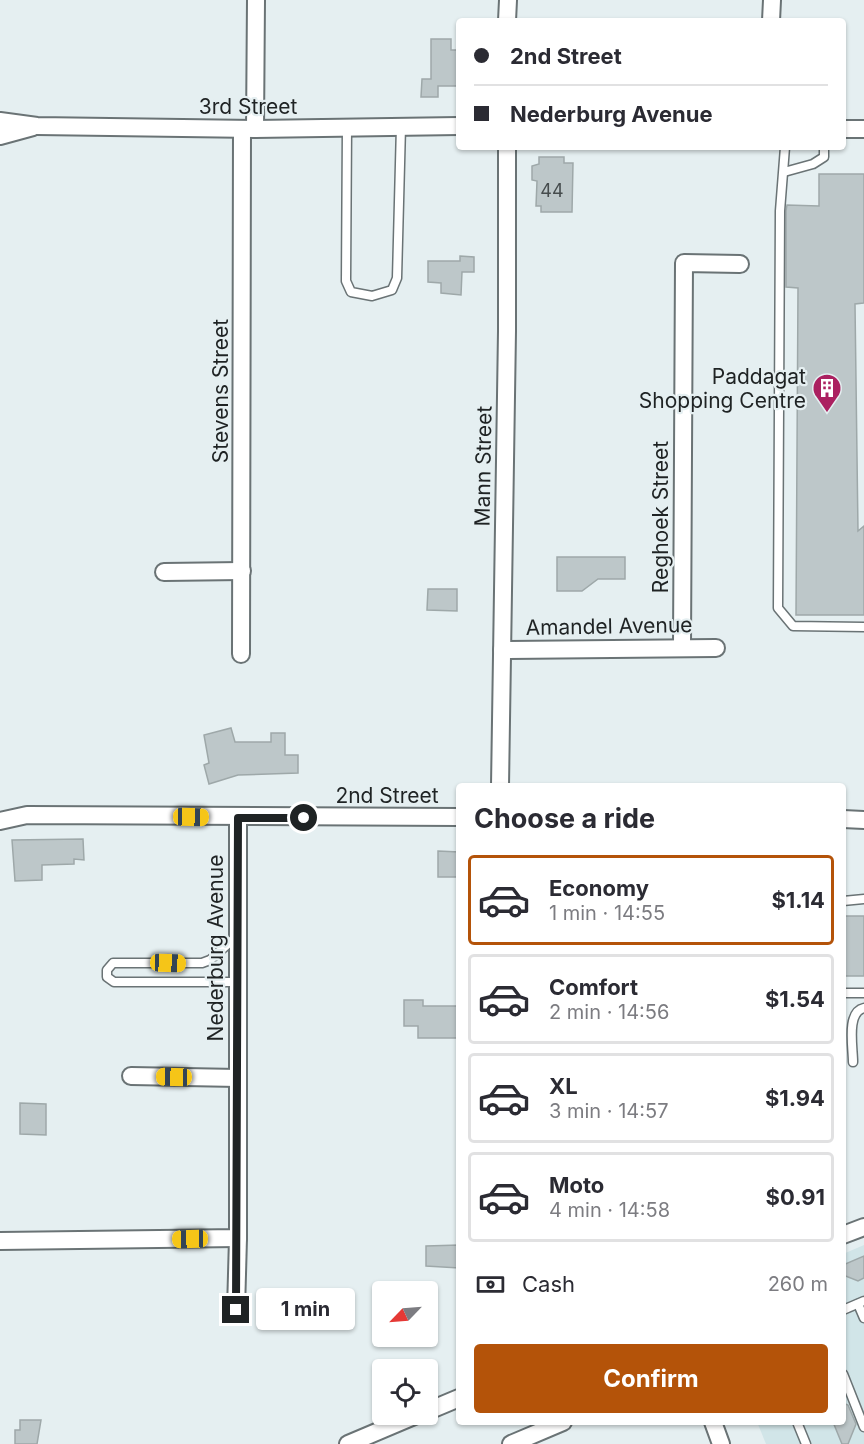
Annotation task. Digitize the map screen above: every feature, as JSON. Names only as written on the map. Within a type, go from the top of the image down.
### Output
[{"type":"street","name":"Stevens Street","points":[[241,654],[248,129],[256,0]]},
{"type":"street","points":[[507,0],[507,18]]},
{"type":"street","points":[[771,0],[771,18]]},
{"type":"street","name":"3rd Street","points":[[0,121],[37,126],[248,129],[456,126]]},
{"type":"street","name":"3rd Street","points":[[0,136],[37,126]]},
{"type":"street","points":[[846,129],[864,129]]},
{"type":"street","name":"Mann Street","points":[[500,783],[507,331],[507,150]]},
{"type":"street","name":"Reghoek Street","points":[[682,647],[684,263],[740,264]]},
{"type":"street","points":[[164,572],[242,571]]},
{"type":"street","name":"Amandel Avenue","points":[[502,650],[716,648]]},
{"type":"street","name":"2nd Street","points":[[0,808],[27,815]]},
{"type":"street","name":"2nd Street","points":[[0,821],[27,815],[238,818],[456,817]]},
{"type":"street","name":"Nederburg Avenue","points":[[236,1310],[238,818]]},
{"type":"street","points":[[846,819],[864,820]]},
{"type":"street","points":[[131,1076],[238,1078]]},
{"type":"street","points":[[846,1235],[864,1227]]},
{"type":"street","points":[[0,1241],[238,1238]]},
{"type":"street","points":[[438,1407],[456,1399]]},
{"type":"street","points":[[348,1444],[393,1425]]},
{"type":"street","points":[[511,1444],[550,1425]]},
{"type":"street","points":[[714,1425],[721,1444]]},
{"type":"lane","points":[[347,127],[346,282],[351,292],[372,296],[392,290],[397,278],[401,126]]},
{"type":"lane","points":[[785,150],[780,211],[778,608],[793,626],[864,627]]},
{"type":"lane","points":[[784,172],[813,164],[824,157],[824,150]]},
{"type":"lane","points":[[846,901],[864,899]]},
{"type":"lane","points":[[238,935],[205,963],[113,963],[108,966],[107,974],[114,982],[238,982]]},
{"type":"lane","points":[[846,993],[864,993]]},
{"type":"lane","points":[[853,1062],[854,1016],[859,1009],[864,1008]]},
{"type":"lane","points":[[846,1309],[861,1303],[864,1318]]},
{"type":"lane","points":[[846,1382],[864,1427]]},
{"type":"lane","points":[[798,1425],[806,1444]]},
{"type":"shaded area","points":[[864,1245],[864,1444],[766,1444],[758,1425],[846,1425],[846,1253]]},
{"type":"building","points":[[431,39],[451,39],[451,50],[456,50],[456,86],[438,86],[438,97],[421,97],[422,79],[431,79]]},
{"type":"building","points":[[539,157],[564,157],[564,163],[573,163],[572,212],[541,212],[541,206],[536,206],[537,181],[532,180],[532,166],[539,164]]},
{"type":"building","name":"Paddagat Shopping Centre","points":[[819,174],[864,174],[864,303],[855,304],[858,531],[864,526],[864,615],[796,615],[798,288],[786,287],[786,211],[787,205],[819,206]]},
{"type":"building","points":[[460,256],[474,257],[474,272],[462,272],[461,295],[441,293],[441,283],[428,282],[428,261],[460,261]]},
{"type":"building","points":[[557,557],[625,557],[625,579],[598,579],[582,591],[557,591]]},
{"type":"building","points":[[428,589],[457,589],[457,611],[427,610]]},
{"type":"building","points":[[231,728],[235,742],[271,742],[271,733],[285,733],[285,755],[298,755],[298,773],[238,775],[209,784],[204,765],[209,763],[204,735]]},
{"type":"building","points":[[83,839],[84,860],[74,859],[74,864],[42,865],[42,880],[15,881],[12,840]]},
{"type":"building","points":[[438,851],[456,852],[456,877],[438,877]]},
{"type":"building","points":[[846,916],[864,916],[864,976],[846,976]]},
{"type":"building","points":[[404,1000],[423,1000],[423,1006],[456,1006],[456,1038],[418,1038],[418,1026],[404,1026]]},
{"type":"building","points":[[20,1103],[46,1104],[46,1135],[20,1134]]},
{"type":"building","points":[[456,1245],[456,1268],[426,1266],[426,1246]]},
{"type":"building","points":[[864,1256],[864,1278],[858,1281],[846,1276],[846,1264]]},
{"type":"building","points":[[846,1404],[856,1424],[848,1444],[842,1444],[834,1425],[846,1425]]},
{"type":"building","points":[[20,1420],[41,1420],[37,1444],[15,1444],[15,1430],[20,1430]]},
{"type":"place","name":"Paddagat Shopping Centre","points":[[827,414]]},
{"type":"route","points":[[236,1310],[238,818],[304,818]]}]
